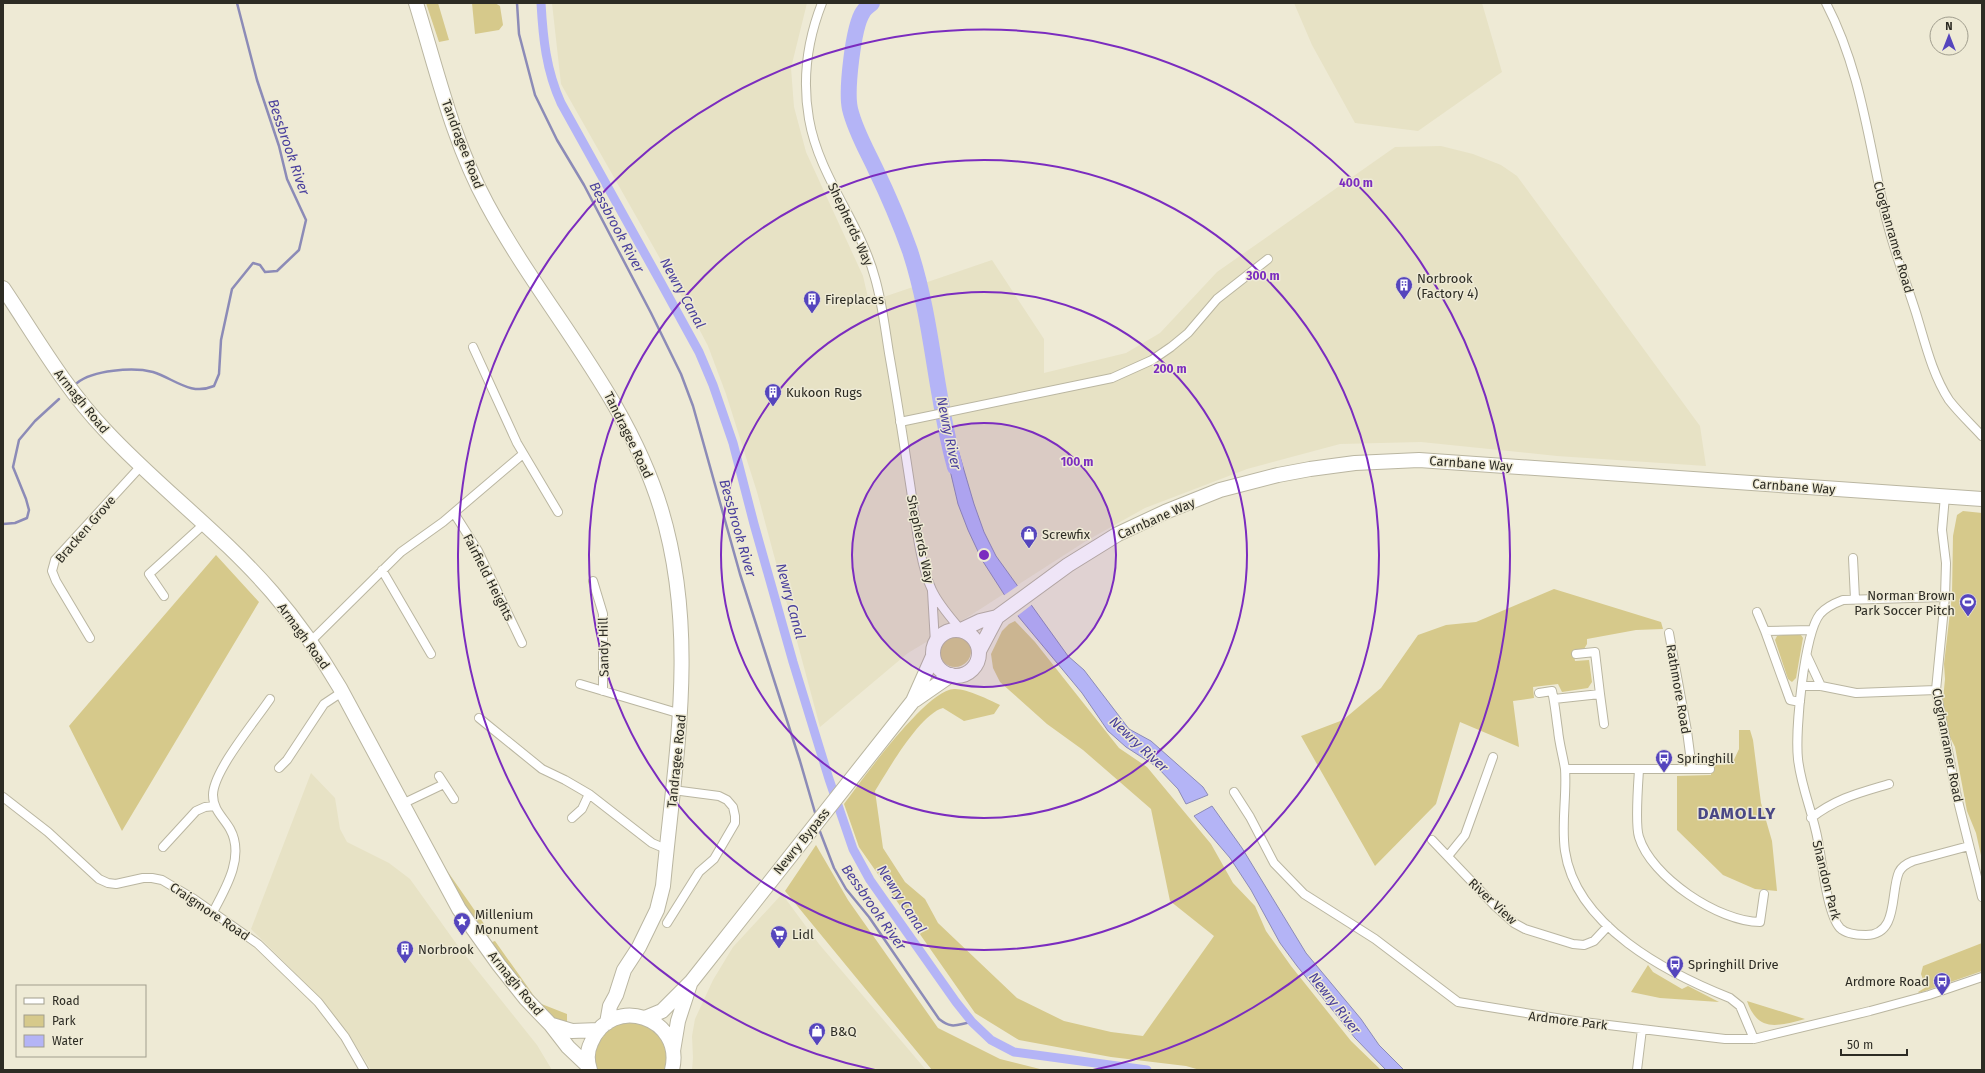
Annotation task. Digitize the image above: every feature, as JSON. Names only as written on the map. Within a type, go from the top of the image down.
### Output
[{"type":"highway","name":"Tandragee Road","points":[[416,3],[455,130],[474,179],[504,233],[598,374],[620,412],[651,478],[670,544],[680,607],[683,683],[663,886],[657,910],[639,947],[624,970],[616,995],[610,1006],[603,1026],[589,1047],[589,1068]]},
{"type":"highway","name":"Armagh Road","points":[[3,288],[60,376],[105,431],[271,591],[311,641],[342,692],[459,909],[499,965],[540,1015],[551,1025],[568,1047],[589,1068]]},
{"type":"highway","name":"Carnbane Way","points":[[1001,614],[1032,590],[1112,538],[1136,525],[1183,504],[1220,490],[1310,468],[1398,460],[1454,462],[1982,499]]},
{"type":"highway","points":[[913,701],[938,638],[949,631],[961,630],[1001,614]]},
{"type":"highway","points":[[978,651],[1001,614]]},
{"type":"highway","points":[[934,650],[939,669],[951,675],[958,676],[971,670],[978,658],[978,651],[973,638],[961,630]]},
{"type":"highway","points":[[913,701],[951,675]]},
{"type":"highway","name":"Newry Bypass","points":[[691,982],[810,829],[913,701]]},
{"type":"highway","points":[[645,1018],[662,1011],[691,982]]},
{"type":"highway","points":[[672,1070],[673,1051],[678,1021],[691,982]]},
{"type":"highway","points":[[616,995],[618,1004],[628,1015],[645,1018],[660,1027],[671,1042],[673,1051]]},
{"type":"highway","name":"Armagh Road","points":[[551,1025],[572,1031],[603,1026],[616,1018],[628,1015]]},
{"type":"street","name":"Shepherds Way","points":[[822,3],[813,26],[805,74],[809,121],[816,147],[827,173],[860,239],[875,277],[884,322],[918,537],[932,590],[934,650]]},
{"type":"street","name":"Cloghanramer Road","points":[[1826,3],[1852,63],[1860,91],[1884,211],[1929,355],[1939,381],[1949,400],[1982,436]]},
{"type":"street","points":[[900,422],[1112,378],[1134,369],[1152,360],[1188,333],[1217,299],[1268,259]]},
{"type":"street","points":[[473,347],[523,454],[558,512]]},
{"type":"street","points":[[311,641],[382,570],[415,541],[454,513],[523,454]]},
{"type":"street","name":"Bracken Grove","points":[[90,638],[56,581],[52,571],[55,560],[141,466]]},
{"type":"street","name":"Cloghanramer Road","points":[[1945,496],[1942,530],[1946,563],[1936,690],[1946,745],[1982,897]]},
{"type":"street","name":"Fairfield Heights","points":[[454,513],[478,551],[522,643]]},
{"type":"street","points":[[164,596],[149,574],[204,525]]},
{"type":"street","points":[[1853,558],[1855,599]]},
{"type":"street","points":[[382,570],[431,654]]},
{"type":"street","name":"Sandy Hill","points":[[593,581],[603,614],[603,691]]},
{"type":"street","name":"Shepherds Way","points":[[932,590],[947,613],[961,630]]},
{"type":"street","name":"Shandon Park","points":[[1944,597],[1843,600],[1832,604],[1821,614],[1812,630],[1807,656],[1796,740],[1798,760],[1811,818],[1818,839],[1835,921],[1841,928],[1857,935],[1875,935],[1888,923],[1899,871],[1905,865],[1913,861],[1969,846]]},
{"type":"street","points":[[1757,612],[1790,700],[1800,702]]},
{"type":"street","points":[[1765,631],[1812,630]]},
{"type":"street","name":"Rathmore Road","points":[[1669,633],[1687,731],[1692,769]]},
{"type":"street","points":[[1576,654],[1595,652],[1604,724]]},
{"type":"street","points":[[1807,656],[1821,686]]},
{"type":"street","name":"Sandy Hill","points":[[580,684],[681,714]]},
{"type":"street","points":[[1803,686],[1821,686],[1856,693],[1936,690]]},
{"type":"street","points":[[1539,693],[1552,691],[1554,699],[1565,769],[1563,832],[1570,870],[1585,900],[1608,926],[1653,959],[1680,975],[1730,998],[1740,1006],[1754,1039]]},
{"type":"street","points":[[279,768],[287,760],[324,704],[342,692]]},
{"type":"street","points":[[1554,699],[1600,694]]},
{"type":"street","points":[[213,912],[228,883],[237,851],[231,830],[215,806],[213,794],[217,776],[270,699]]},
{"type":"street","points":[[479,718],[542,769],[589,794],[652,842],[666,848]]},
{"type":"street","points":[[1448,856],[1465,835],[1493,757]]},
{"type":"street","points":[[1565,769],[1710,769]]},
{"type":"street","points":[[1638,770],[1638,835],[1644,852],[1657,868],[1688,894],[1711,908],[1750,922],[1760,922],[1764,894]]},
{"type":"street","points":[[439,776],[454,799]]},
{"type":"street","points":[[402,804],[444,784]]},
{"type":"street","points":[[1811,818],[1828,805],[1851,795],[1889,784]]},
{"type":"street","points":[[667,923],[690,884],[699,872],[714,860],[735,823],[733,807],[727,800],[719,796],[673,790]]},
{"type":"street","name":"Ardmore Park","points":[[1234,792],[1250,817],[1274,863],[1304,894],[1375,939],[1458,1002],[1546,1017],[1725,1039],[1754,1039],[1929,995],[1982,977]]},
{"type":"street","points":[[572,818],[582,809],[589,794]]},
{"type":"street","name":"Craigmore Road","points":[[3,797],[48,832],[99,879],[108,883],[116,884],[143,878],[162,880],[213,912],[258,944],[318,1002],[345,1037],[364,1070]]},
{"type":"street","points":[[163,848],[196,811],[205,807],[215,806]]},
{"type":"street","name":"River View","points":[[1432,840],[1495,906],[1514,923],[1525,929],[1573,944],[1584,945],[1594,941],[1608,926]]},
{"type":"street","points":[[1637,1070],[1642,1029]]},
{"type":"shaded area","points":[[552,3],[807,3],[791,68],[794,107],[806,152],[863,276],[869,302],[992,260],[1044,339],[1044,373],[1126,353],[1160,333],[1217,272],[1395,147],[1441,146],[1473,154],[1501,165],[1517,176],[1700,426],[1706,466],[1557,456],[1421,442],[1340,444],[1247,469],[1145,508],[1086,541],[971,615],[908,653],[820,727],[757,492],[726,394],[708,346],[687,306],[561,84]]},
{"type":"shaded area","points":[[1294,3],[1482,3],[1502,72],[1418,131],[1355,123],[1312,45]]},
{"type":"shaded area","points":[[311,773],[335,798],[340,829],[347,842],[389,863],[410,879],[458,946],[537,1045],[552,1070],[371,1070],[348,1033],[309,987],[251,929]]},
{"type":"shaded area","points":[[782,894],[819,944],[926,1070],[692,1070],[692,1036],[695,1019],[713,980],[733,947]]},
{"type":"green space","points":[[426,3],[438,3],[449,40],[439,42]]},
{"type":"green space","points":[[472,3],[495,3],[500,6],[503,25],[499,30],[475,34]]},
{"type":"green space","points":[[1963,511],[1982,513],[1982,860],[1976,833],[1967,811],[1955,747],[1948,733],[1943,700],[1945,679],[1944,664],[1952,595],[1953,536],[1957,515]]},
{"type":"green space","points":[[216,555],[259,602],[122,831],[69,726]]},
{"type":"green space","points":[[1554,589],[1661,622],[1663,629],[1636,630],[1587,639],[1587,644],[1584,649],[1573,650],[1575,661],[1589,660],[1592,682],[1588,688],[1562,692],[1558,684],[1533,687],[1534,698],[1513,701],[1519,747],[1460,722],[1436,804],[1375,866],[1301,736],[1343,720],[1381,688],[1418,635],[1446,625],[1476,622]]},
{"type":"green space","points":[[1015,621],[1035,642],[1119,748],[1147,767],[1211,844],[1233,883],[1255,906],[1266,931],[1291,966],[1351,1041],[1381,1070],[1200,1070],[1186,1066],[1111,1057],[1019,1040],[975,1013],[859,847],[844,804],[879,757],[912,719],[942,693],[954,689],[971,692],[1000,705],[994,714],[964,721],[943,708],[934,712],[924,721],[905,744],[875,791],[883,848],[905,882],[925,899],[938,923],[1017,998],[1064,1021],[1111,1032],[1143,1036],[1214,936],[1170,901],[1151,809],[1083,750],[1047,724],[1000,682],[993,668],[991,654],[1002,631],[1009,624]]},
{"type":"green space","points":[[1790,634],[1801,635],[1803,638],[1796,678],[1792,682],[1788,679],[1775,640],[1777,636]]},
{"type":"green space","points":[[952,635],[958,635],[968,642],[971,651],[970,657],[964,664],[958,667],[952,667],[942,660],[939,654],[939,648],[946,638]]},
{"type":"green space","points":[[1739,730],[1750,730],[1753,740],[1761,803],[1772,841],[1777,891],[1755,889],[1723,875],[1677,830],[1677,776],[1711,775],[1712,765],[1732,764],[1739,749]]},
{"type":"green space","points":[[816,845],[848,900],[938,1028],[1000,1059],[1044,1070],[932,1070],[785,891]]},
{"type":"green space","points":[[434,852],[489,931],[489,936],[484,939],[461,904]]},
{"type":"green space","points":[[495,941],[539,1003],[567,1014],[567,1024],[559,1023],[547,1015],[493,947],[492,942]]},
{"type":"green space","points":[[1982,943],[1982,971],[1919,993],[1918,992],[1928,986],[1925,985],[1921,974],[1923,966]]},
{"type":"green space","points":[[1648,965],[1653,972],[1682,989],[1688,986],[1719,1002],[1660,998],[1631,992]]},
{"type":"green space","points":[[1747,1001],[1805,1019],[1778,1025],[1763,1023],[1757,1018]]},
{"type":"green space","points":[[632,1021],[648,1027],[660,1038],[666,1052],[664,1070],[596,1070],[596,1051],[602,1036],[607,1030],[614,1026]]},
{"type":"water","name":"Newry River","points":[[956,443],[974,504],[984,532],[996,556],[1068,656],[1084,670],[1129,729],[1151,741],[1203,787],[1208,795],[1186,804],[1178,789],[1157,767],[1126,747],[1108,731],[1082,693],[1018,616],[982,560],[958,504],[945,449]]},
{"type":"water","name":"Newry River","points":[[1212,806],[1242,848],[1306,953],[1361,1019],[1379,1045],[1404,1070],[1386,1070],[1355,1038],[1280,943],[1251,890],[1230,858],[1194,816]]},
{"type":"pier","points":[[1020,584],[1034,603],[1016,617],[1003,596]]},
{"type":"waterway","name":"Bessbrook River","points":[[77,383],[103,372],[135,370],[153,372],[190,388],[205,389],[214,386],[219,374],[221,340],[232,289],[253,263],[260,265],[265,272],[277,271],[299,250],[306,220],[287,179],[279,146],[257,80],[237,3]]},
{"type":"waterway","name":"Bessbrook River","points":[[517,3],[519,34],[535,95],[557,140],[584,185],[651,313],[681,374],[693,406],[740,574],[800,761],[816,816]]},
{"type":"waterway","name":"Newry Canal","points":[[541,3],[546,54],[552,78],[561,103],[699,352],[713,385],[733,443],[793,662],[829,779],[853,849],[870,880],[956,1002],[972,1022],[991,1040],[1014,1052],[1147,1070]]},
{"type":"waterway","name":"Newry River","points":[[872,3],[866,8],[859,20],[853,45],[849,88],[850,109],[858,132],[880,178],[902,230],[918,277],[948,440],[955,467]]},
{"type":"waterway","name":"Bessbrook River","points":[[3,524],[15,523],[27,518],[29,510],[13,467],[19,440],[35,421],[59,399]]},
{"type":"waterway","name":"Bessbrook River","points":[[819,829],[834,868],[846,889],[869,917],[939,1019],[952,1025],[972,1022]]},
{"type":"place","name":"Norbrook (Factory 4)","points":[[1404,300]]},
{"type":"place","name":"Fireplaces","points":[[812,314]]},
{"type":"place","name":"Kukoon Rugs","points":[[773,407]]},
{"type":"place","name":"Screwfix","points":[[1029,549]]},
{"type":"place","name":"Norman Brown Park Soccer Pitch","points":[[1968,617]]},
{"type":"place","name":"Springhill","points":[[1664,773]]},
{"type":"place","name":"Millenium Monument","points":[[462,936]]},
{"type":"place","name":"Lidl","points":[[779,949]]},
{"type":"place","name":"Norbrook","points":[[405,964]]},
{"type":"place","name":"Springhill Drive","points":[[1675,979]]},
{"type":"place","name":"Ardmore Road","points":[[1942,996]]},
{"type":"place","name":"B&Q","points":[[817,1046]]},
{"type":"district","name":"DAMOLLY","points":[[1737,813]]}]
